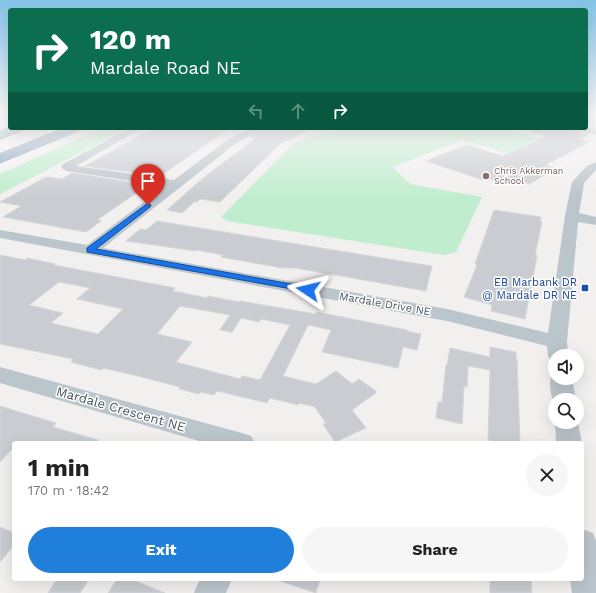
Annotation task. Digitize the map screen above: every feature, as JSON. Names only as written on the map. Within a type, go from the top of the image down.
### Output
[{"type":"highway","points":[[0,154],[28,142]]},
{"type":"highway","points":[[0,159],[41,142]]},
{"type":"street","points":[[112,142],[67,166],[67,168],[175,184]]},
{"type":"street","points":[[90,250],[232,142]]},
{"type":"street","points":[[558,349],[572,216],[578,182],[591,168],[596,165]]},
{"type":"street","points":[[572,216],[596,221]]},
{"type":"street","name":"Mardale Drive NE","points":[[0,234],[447,315],[558,349]]},
{"type":"street","name":"Mardale Crescent NE","points":[[0,375],[235,441]]},
{"type":"street","points":[[568,429],[569,441]]},
{"type":"street","points":[[584,560],[588,593]]},
{"type":"street","points":[[210,593],[215,581]]},
{"type":"green space","points":[[72,142],[101,142],[0,194],[0,174]]},
{"type":"green space","points":[[299,142],[458,142],[393,167],[410,184],[482,197],[456,252],[444,255],[227,221],[221,217],[292,145]]},
{"type":"green space","points":[[468,142],[532,142],[508,153]]},
{"type":"building","points":[[129,142],[210,142],[160,176],[85,166]]},
{"type":"building","points":[[251,142],[284,142],[220,202],[200,199],[197,202],[194,202],[182,213],[167,210],[203,178]]},
{"type":"building","points":[[535,142],[589,142],[545,165],[556,169],[529,184],[511,178],[501,183],[488,178],[483,180],[426,161],[466,145],[503,156]]},
{"type":"building","points":[[72,173],[148,185],[97,220],[101,221],[86,232],[3,217],[21,206],[0,202],[46,177],[62,179]]},
{"type":"building","points":[[494,210],[541,217],[540,221],[542,222],[535,255],[537,256],[525,319],[491,311],[492,305],[464,297],[477,265],[475,264]]},
{"type":"building","points":[[157,221],[432,266],[426,291],[295,268],[282,268],[221,257],[223,255],[197,250],[126,241],[140,229],[146,230]]},
{"type":"building","points":[[0,255],[25,260],[27,258],[55,264],[54,265],[175,288],[173,291],[207,298],[208,296],[316,314],[317,312],[421,334],[417,350],[403,347],[398,368],[322,352],[331,330],[308,325],[283,376],[316,384],[336,371],[352,384],[359,379],[377,392],[352,410],[366,428],[337,441],[334,441],[323,424],[326,423],[315,407],[299,403],[298,405],[270,398],[267,403],[217,391],[214,395],[200,392],[199,394],[179,389],[180,387],[138,376],[103,368],[101,370],[71,362],[73,359],[0,344]],"holes":[[[59,282],[90,288],[77,299],[123,309],[98,334],[51,323],[63,313],[29,305]],[[180,306],[230,315],[220,330],[232,332],[241,318],[259,322],[261,319],[290,325],[260,380],[242,376],[240,379],[176,362],[192,342],[157,334]]]},
{"type":"building","points":[[490,347],[516,352],[520,441],[488,440],[490,370],[468,366],[467,387],[464,386],[462,424],[436,418],[438,402],[442,402],[446,365],[450,348],[490,357]]},
{"type":"building","points":[[0,406],[56,423],[53,427],[98,440],[12,441],[12,449],[0,462]]},
{"type":"building","points":[[0,527],[12,532],[12,547],[0,562]]},
{"type":"building","points":[[56,581],[88,581],[80,593],[48,593]]},
{"type":"building","points":[[116,581],[136,581],[165,593],[108,593]]},
{"type":"building","points":[[280,581],[319,581],[316,593]]},
{"type":"building","points":[[490,581],[531,581],[532,593],[490,593]]},
{"type":"place","name":"Chris Akkerman School","points":[[486,176]]},
{"type":"place","name":"EB Marbank DR @ Mardale DR NE","points":[[585,288]]},
{"type":"route","points":[[148,205],[90,250],[308,290]]}]
